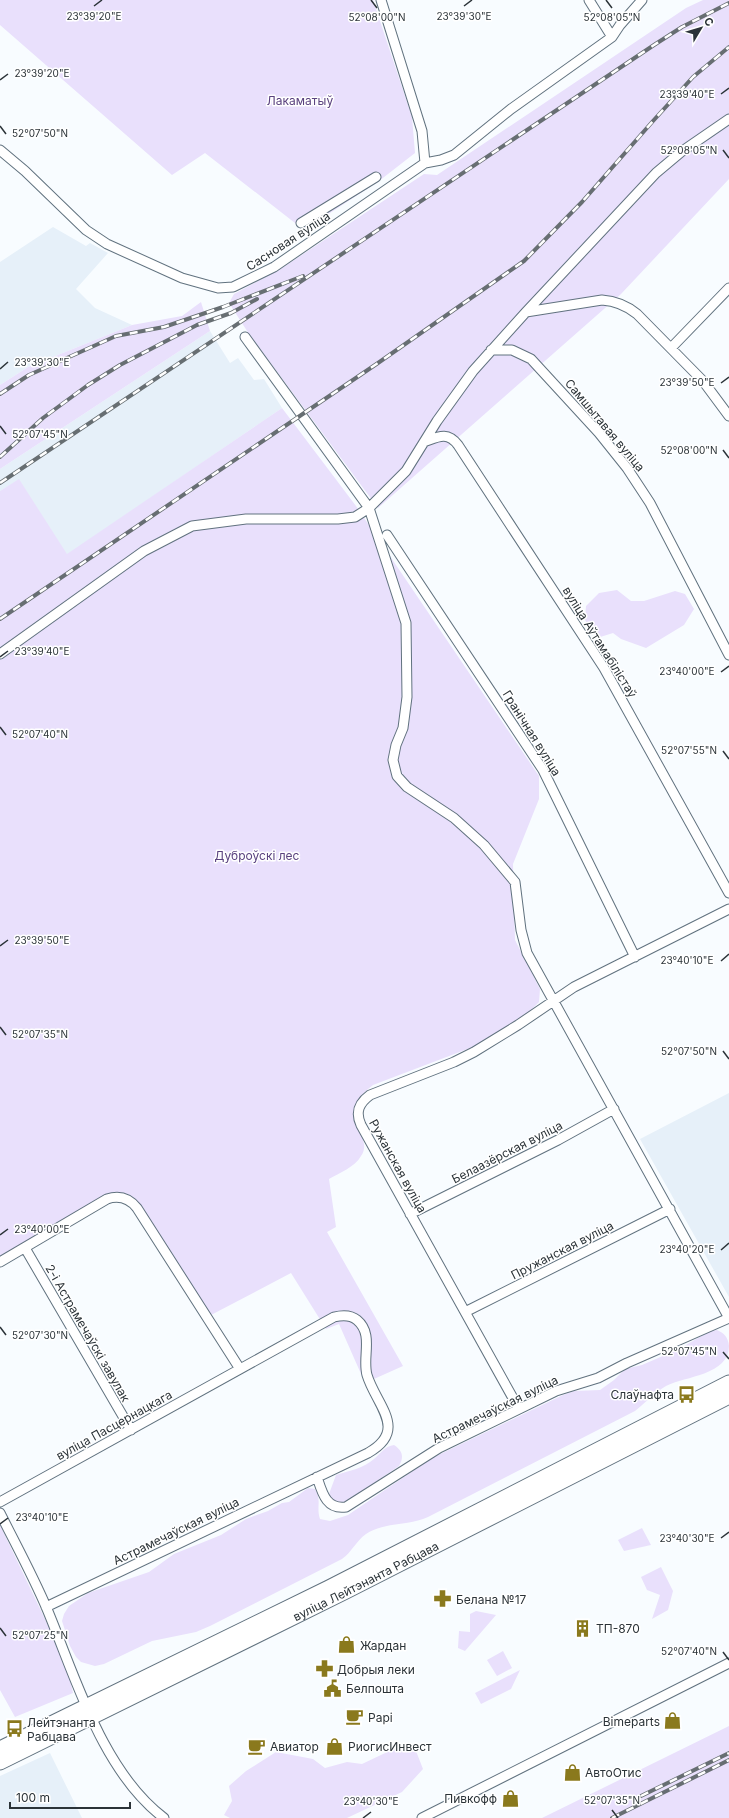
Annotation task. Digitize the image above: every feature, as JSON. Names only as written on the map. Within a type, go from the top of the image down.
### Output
[{"type":"highway","name":"вуліца Лейтэнанта Рабцава","points":[[0,1762],[89,1712],[729,1383]]},
{"type":"highway","name":"вуліца Лейтэнанта Рабцава","points":[[0,1749],[89,1712],[346,1591],[729,1396]]},
{"type":"street","points":[[381,0],[422,131],[425,163]]},
{"type":"street","points":[[589,0],[612,37]]},
{"type":"street","name":"Сасновая вуліца","points":[[0,150],[25,171],[86,230],[107,244],[182,278],[218,288],[233,287],[274,267],[425,163],[441,160],[454,155],[510,109],[612,37],[620,25],[642,0]]},
{"type":"street","points":[[0,654],[144,551],[192,526],[246,519],[338,519],[355,517],[369,508],[406,471],[473,371],[526,312],[656,173],[681,152],[729,119]]},
{"type":"street","points":[[301,223],[376,177]]},
{"type":"street","points":[[671,348],[729,288]]},
{"type":"street","points":[[526,312],[602,300],[618,302],[637,314],[671,348],[703,381],[729,416]]},
{"type":"street","points":[[245,337],[369,508],[406,623],[407,697],[403,728],[396,745],[393,760],[394,769],[397,776],[407,786],[454,818],[484,845],[515,882],[521,930],[527,953],[729,1318]]},
{"type":"street","name":"Самшытавая вуліца","points":[[491,350],[512,350],[532,359],[628,468],[650,503],[729,655]]},
{"type":"street","name":"вуліца Аўтамабілістаў","points":[[424,442],[444,435],[451,438],[458,445],[604,668],[729,893]]},
{"type":"street","name":"Гранічная вуліца","points":[[387,535],[543,770],[635,957]]},
{"type":"street","name":"Ружанская вуліца","points":[[519,1410],[358,1119],[358,1113],[362,1102],[370,1095],[454,1062],[474,1052],[518,1025],[574,987],[729,908]]},
{"type":"street","name":"Белаазёрская вуліца","points":[[410,1214],[558,1140],[614,1109]]},
{"type":"street","points":[[0,1262],[107,1199],[118,1197],[124,1198],[133,1203],[137,1208],[240,1369]]},
{"type":"street","name":"Пружанская вуліца","points":[[465,1312],[670,1209]]},
{"type":"street","name":"2-і Астрамечаўскі завулак","points":[[25,1248],[131,1430]]},
{"type":"street","name":"вуліца Пасцернацкага","points":[[0,1502],[334,1317],[348,1315],[360,1322],[364,1329],[367,1342],[367,1376],[385,1412]]},
{"type":"street","name":"Астрамечаўская вуліца","points":[[316,1477],[323,1497],[327,1501],[333,1506],[346,1507],[439,1448],[566,1387],[598,1378],[627,1363],[729,1318]]},
{"type":"street","name":"Астрамечаўская вуліца","points":[[46,1608],[368,1453],[380,1445],[388,1430],[389,1425],[385,1412]]},
{"type":"street","points":[[0,1513],[46,1608],[89,1712],[125,1778],[145,1802],[164,1818]]},
{"type":"street","points":[[422,1818],[729,1663]]},
{"type":"shaded area","points":[[53,227],[86,246],[90,243],[108,253],[76,289],[95,308],[132,325],[28,367],[0,385],[0,262]]},
{"type":"shaded area","points":[[210,331],[230,363],[238,358],[254,380],[264,379],[282,408],[67,555],[19,480],[0,491],[0,469]]},
{"type":"shaded area","points":[[729,1093],[729,1297],[640,1139]]},
{"type":"shaded area","points":[[50,1753],[82,1818],[0,1818],[0,1776]]},
{"type":"green space","name":"Лакаматыў","points":[[0,0],[373,0],[412,117],[415,153],[379,181],[304,230],[205,153],[172,175],[0,25]]},
{"type":"green space","points":[[703,0],[729,0],[729,179],[621,294],[378,508],[249,334],[229,303],[234,294],[279,270],[424,174],[437,175],[686,8]]},
{"type":"green space","points":[[201,302],[210,331],[0,469],[0,385],[28,367],[132,325],[182,316]]},
{"type":"green space","name":"Дуброўскі лес","points":[[282,408],[356,506],[539,776],[539,799],[513,864],[515,940],[540,989],[539,1002],[524,1017],[478,1045],[373,1085],[361,1096],[356,1107],[355,1116],[364,1148],[361,1156],[351,1167],[329,1179],[336,1227],[327,1232],[403,1366],[365,1383],[339,1324],[326,1329],[291,1273],[211,1315],[142,1208],[131,1197],[122,1193],[107,1194],[0,1258],[0,491],[19,479],[67,554]]},
{"type":"green space","points":[[617,590],[631,601],[644,601],[675,591],[685,594],[694,609],[684,625],[646,648],[621,639],[613,633],[597,638],[585,620],[586,606],[599,593]]},
{"type":"green space","points":[[717,1330],[722,1332],[728,1340],[729,1346],[727,1356],[722,1363],[714,1369],[666,1386],[635,1411],[428,1517],[373,1530],[366,1534],[342,1559],[210,1626],[196,1632],[152,1641],[104,1664],[95,1666],[81,1662],[76,1657],[70,1646],[62,1621],[64,1614],[69,1606],[88,1593],[149,1572],[174,1554],[221,1535],[246,1519],[268,1511],[282,1503],[289,1502],[308,1488],[315,1489],[317,1493],[320,1519],[330,1521],[348,1515],[432,1458],[563,1395],[574,1391],[600,1390],[614,1380],[625,1369],[642,1365],[679,1349],[710,1331]]},
{"type":"green space","points":[[394,1445],[402,1454],[402,1460],[399,1466],[352,1498],[342,1503],[332,1501],[329,1494],[336,1475],[366,1465],[386,1448]]},
{"type":"green space","points":[[0,1525],[67,1665],[73,1693],[15,1717],[0,1690]]},
{"type":"green space","points":[[642,1528],[651,1545],[624,1551],[618,1540]]},
{"type":"green space","points":[[661,1567],[673,1591],[668,1610],[652,1619],[660,1595],[647,1590],[641,1577]]},
{"type":"green space","points":[[476,1611],[496,1615],[465,1651],[458,1648],[459,1631],[470,1632],[470,1614]]},
{"type":"green space","points":[[503,1651],[512,1668],[497,1676],[487,1660]]},
{"type":"green space","points":[[520,1670],[511,1689],[481,1704],[475,1693]]},
{"type":"green space","points":[[729,1726],[729,1818],[542,1818]]},
{"type":"green space","points":[[402,1745],[416,1751],[423,1769],[402,1792],[347,1818],[230,1818],[224,1815],[232,1801],[229,1786],[246,1771],[276,1752],[313,1759],[325,1768],[347,1762],[362,1764]]},
{"type":"railway","points":[[0,483],[654,45],[682,27],[729,3]]},
{"type":"railway","points":[[0,619],[378,363],[524,261],[582,202],[693,77],[729,47]]},
{"type":"railway","points":[[0,394],[29,375],[116,336],[164,327],[223,307],[303,276]]},
{"type":"railway","points":[[0,457],[43,418],[88,385],[120,365],[197,325],[231,313],[257,299]]},
{"type":"railway","points":[[641,1796],[729,1753]]},
{"type":"railway","points":[[612,1818],[729,1760]]},
{"type":"place","name":"Слаўнафта","points":[[687,1394]]},
{"type":"place","name":"Белана №17","points":[[443,1599]]},
{"type":"place","name":"ТП-870","points":[[583,1628]]},
{"type":"place","name":"Жардан","points":[[347,1645]]},
{"type":"place","name":"Добрыя леки","points":[[324,1669]]},
{"type":"place","name":"Белпошта","points":[[333,1688]]},
{"type":"place","name":"Papi","points":[[355,1717]]},
{"type":"place","name":"Bimeparts","points":[[673,1721]]},
{"type":"place","name":"Лейтэнанта Рабцава","points":[[14,1729]]},
{"type":"place","name":"Авиатор","points":[[257,1746]]},
{"type":"place","name":"РиогисИнвест","points":[[335,1746]]},
{"type":"place","name":"АвтоОтис","points":[[572,1772]]},
{"type":"place","name":"Пивкофф","points":[[510,1798]]}]
